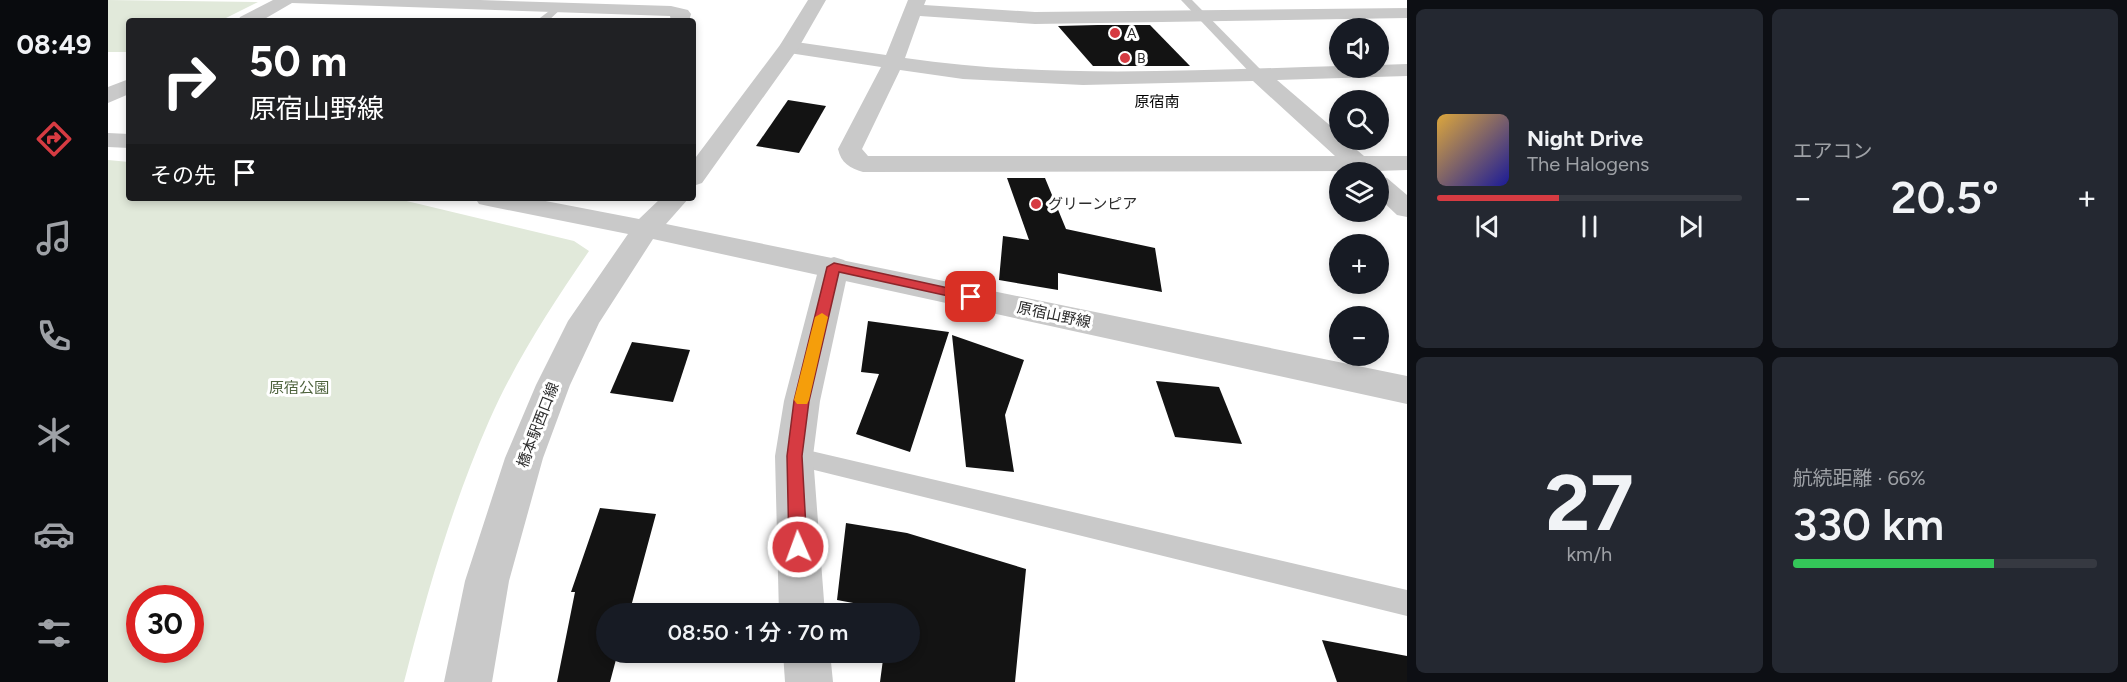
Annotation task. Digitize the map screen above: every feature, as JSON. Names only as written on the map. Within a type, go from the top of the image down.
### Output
[{"type":"street","points":[[253,18],[286,0]]},
{"type":"street","points":[[299,0],[677,12],[683,15],[682,18]]},
{"type":"street","points":[[696,174],[789,47],[816,0]]},
{"type":"street","points":[[404,18],[425,4]]},
{"type":"street","points":[[1329,168],[864,164],[850,155],[850,149],[893,63],[916,5],[1003,17],[1407,13]]},
{"type":"street","points":[[789,47],[963,73],[1043,78],[1407,70]]},
{"type":"street","points":[[1259,75],[1355,162]]},
{"type":"street","points":[[108,96],[126,87]]},
{"type":"street","points":[[108,140],[126,141]]},
{"type":"street","points":[[1389,165],[1407,163]]},
{"type":"street","points":[[1389,193],[1407,209]]},
{"type":"street","name":"原宿山野線","points":[[504,201],[834,267],[1407,390]]},
{"type":"street","name":"橋本駅西口線","points":[[468,682],[487,581],[524,458],[553,385],[584,321],[646,228],[673,201]]},
{"type":"street","points":[[801,603],[794,456],[802,401],[834,267]]},
{"type":"street","points":[[807,663],[809,682]]},
{"type":"lane","points":[[1186,0],[1259,75]]},
{"type":"lane","points":[[545,18],[557,8]]},
{"type":"lane","points":[[794,456],[1407,603]]},
{"type":"green space","points":[[108,0],[258,2],[226,18],[126,18],[126,52],[108,52]]},
{"type":"green space","name":"原宿公園","points":[[108,160],[126,162],[126,201],[407,201],[574,241],[589,251],[535,333],[489,421],[463,485],[422,615],[404,682],[108,682]]},
{"type":"building","points":[[1150,25],[1190,66],[1093,66],[1058,26]]},
{"type":"building","points":[[788,100],[826,106],[799,153],[756,146]]},
{"type":"building","points":[[1007,178],[1045,178],[1066,229],[1155,248],[1162,292],[1058,273],[1058,290],[999,280],[1003,236],[1029,240]]},
{"type":"building","points":[[868,321],[949,332],[910,452],[856,434],[879,374],[861,372]]},
{"type":"building","points":[[952,335],[1024,360],[1005,415],[1014,472],[966,467]]},
{"type":"building","points":[[632,342],[690,350],[673,402],[610,393]]},
{"type":"building","points":[[1156,381],[1219,387],[1242,444],[1175,437]]},
{"type":"building","points":[[600,508],[656,514],[632,603],[596,603],[596,663],[615,663],[610,682],[557,682],[575,592],[571,592]]},
{"type":"building","points":[[846,523],[907,533],[1026,569],[1015,682],[880,682],[883,663],[920,663],[920,603],[853,603],[837,600]]},
{"type":"building","points":[[1322,640],[1407,656],[1407,682],[1337,682]]},
{"type":"slow traffic","points":[[802,400],[822,317]]},
{"type":"place","name":"A","points":[[1115,33]]},
{"type":"place","name":"B","points":[[1125,58]]},
{"type":"place","name":"グリーンピア","points":[[1036,204]]},
{"type":"district","name":"原宿南","points":[[1157,102]]},
{"type":"route","points":[[798,547],[794,456],[802,401],[834,267],[971,297]]}]
